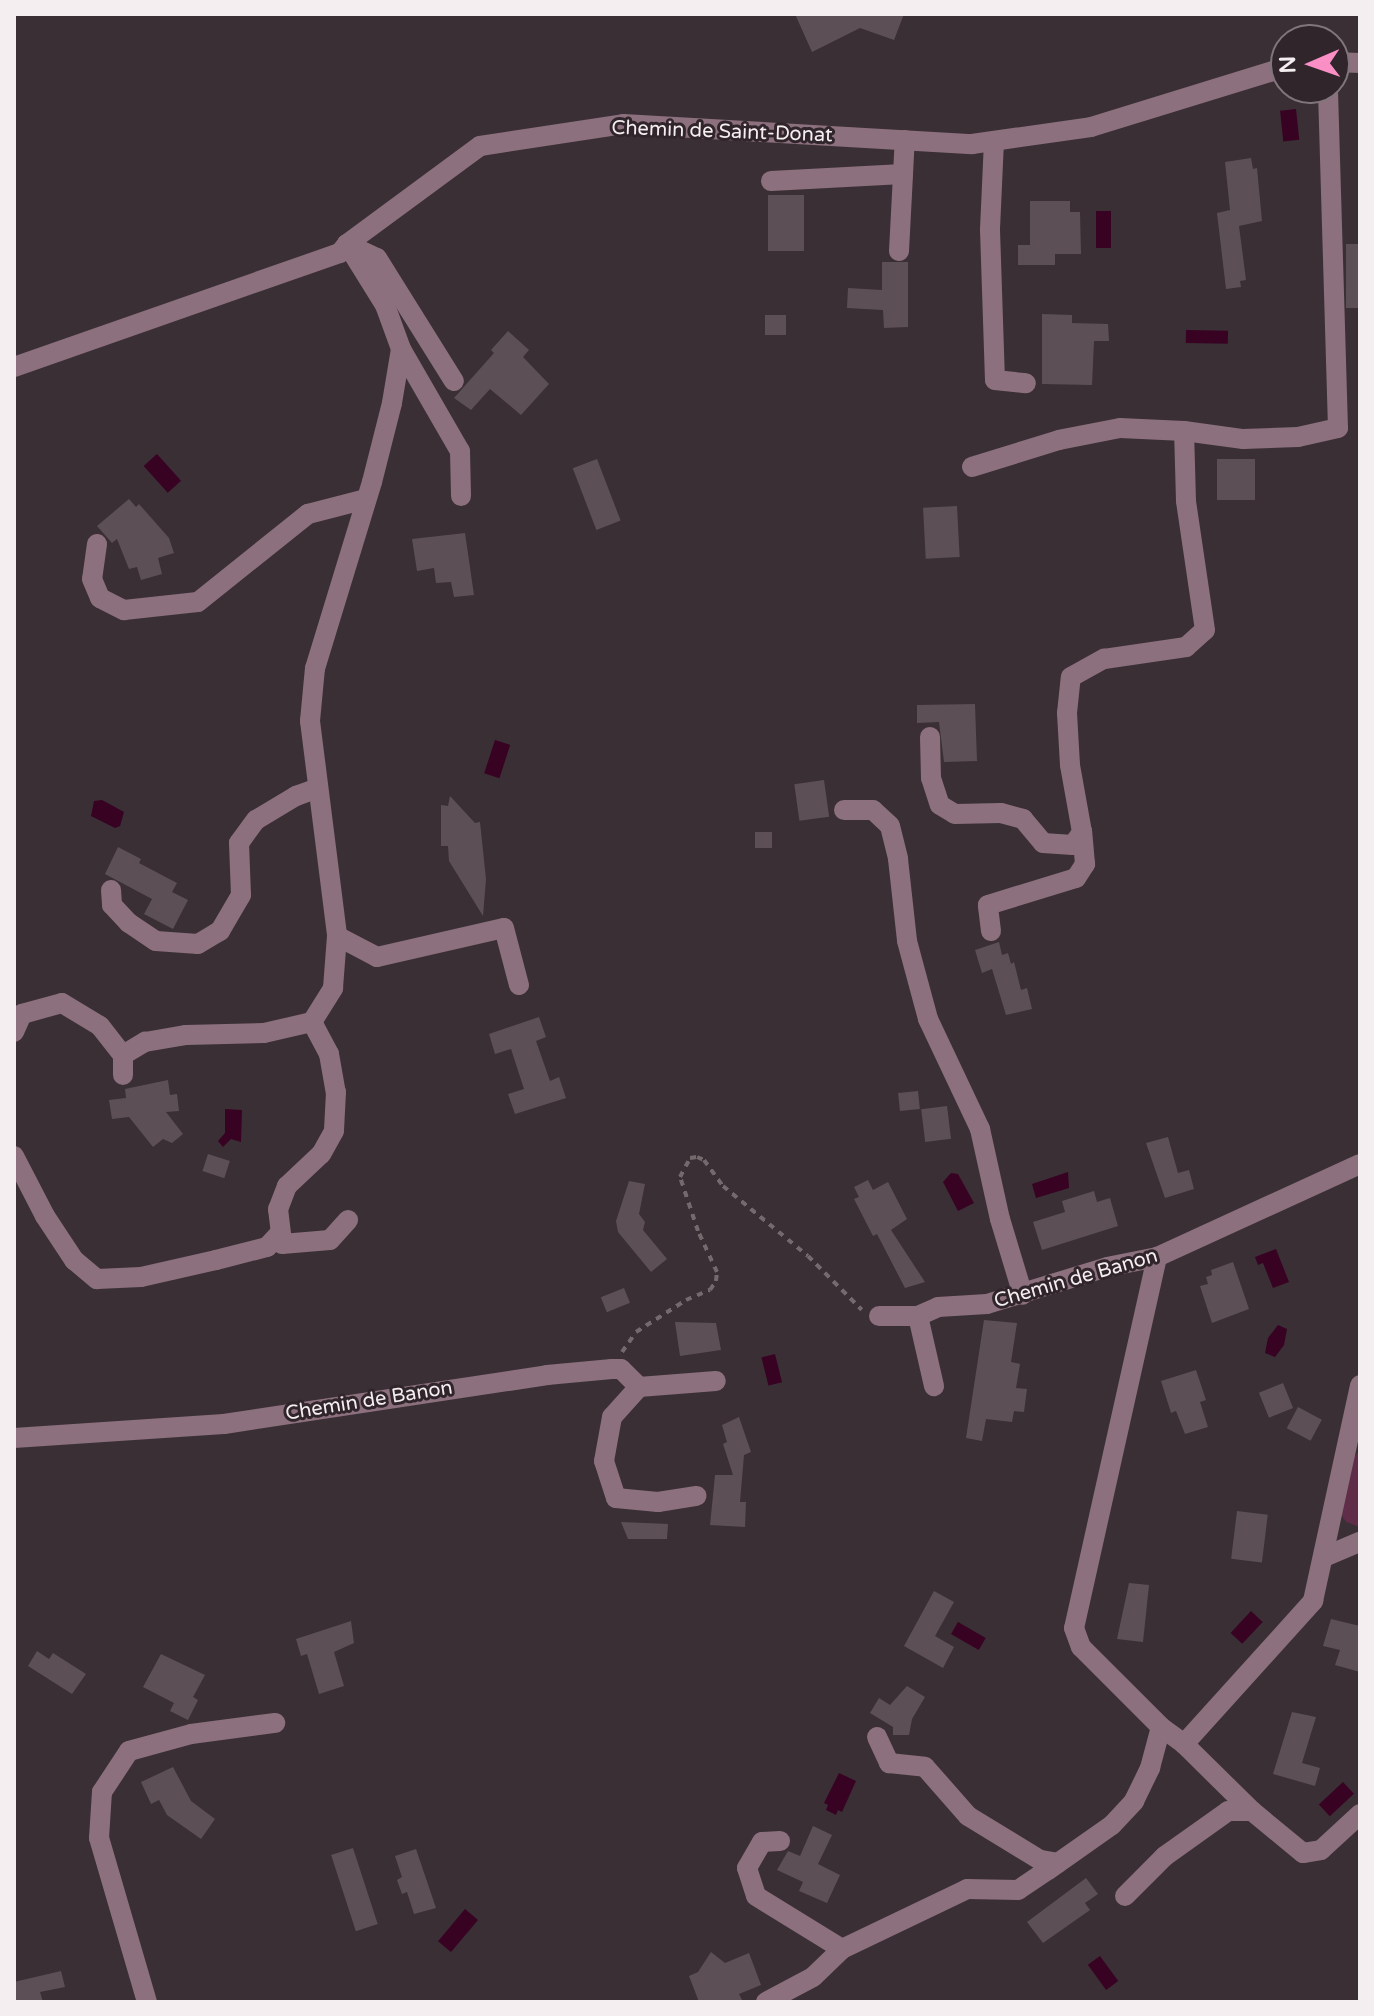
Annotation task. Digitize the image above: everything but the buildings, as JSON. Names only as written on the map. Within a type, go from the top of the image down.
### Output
[{"type":"street","name":"Chemin de Saint-Donat","points":[[14,367],[340,253],[347,244],[480,146],[623,124],[972,144],[1091,127],[1270,72]]},
{"type":"street","points":[[972,467],[1059,440],[1120,428],[1184,431],[1243,439],[1298,437],[1338,428],[1328,104]]},
{"type":"street","points":[[899,251],[905,140]]},
{"type":"street","points":[[994,141],[990,230],[995,380],[1026,383]]},
{"type":"street","points":[[771,181],[903,174]]},
{"type":"street","points":[[347,244],[385,305],[401,349],[460,451],[461,496]]},
{"type":"street","points":[[347,244],[377,258],[454,381]]},
{"type":"street","points":[[14,1032],[22,1014],[62,1003],[100,1026],[123,1065],[145,1042],[264,1033],[312,1022],[333,988],[337,936],[310,721],[315,668],[392,403],[401,349]]},
{"type":"street","points":[[991,931],[988,905],[1076,878],[1085,864],[1070,765],[1067,713],[1071,677],[1104,659],[1186,647],[1205,630],[1186,501],[1184,431]]},
{"type":"street","points":[[97,544],[92,579],[100,598],[124,610],[198,602],[308,514],[366,499]]},
{"type":"street","points":[[930,737],[931,778],[940,805],[955,814],[1001,813],[1023,819],[1043,843],[1073,845],[1082,832]]},
{"type":"street","points":[[111,890],[112,905],[129,923],[156,941],[198,944],[220,931],[241,895],[239,843],[256,820],[318,788]]},
{"type":"street","points":[[844,810],[873,810],[890,826],[898,859],[907,941],[928,1019],[980,1129],[1000,1219],[1023,1295]]},
{"type":"street","points":[[337,936],[377,957],[504,928],[519,985]]},
{"type":"street","points":[[312,1022],[329,1054],[336,1092],[334,1131],[321,1154],[287,1186],[278,1209],[282,1244],[330,1240],[348,1220]]},
{"type":"street","points":[[14,1156],[45,1216],[74,1260],[97,1279],[141,1277],[216,1260],[267,1247],[280,1233]]},
{"type":"street","name":"Chemin de Banon","points":[[879,1316],[918,1316],[938,1307],[987,1304],[1107,1267],[1157,1257],[1360,1164]]},
{"type":"street","points":[[1157,1257],[1074,1628],[1081,1647],[1161,1727],[1184,1744],[1252,1811],[1303,1853],[1321,1850],[1360,1814]]},
{"type":"street","points":[[918,1316],[934,1386]]},
{"type":"street","points":[[612,1369],[621,1369],[639,1387]]},
{"type":"street","name":"Chemin de Banon","points":[[14,1438],[224,1424],[518,1379],[612,1369]]},
{"type":"street","points":[[697,1496],[658,1502],[616,1498],[604,1461],[612,1417],[639,1387],[716,1381]]},
{"type":"street","points":[[1184,1744],[1313,1601],[1354,1435],[1360,1385]]},
{"type":"street","points":[[1324,1557],[1360,1542]]},
{"type":"street","points":[[147,2002],[99,1838],[102,1792],[129,1751],[191,1734],[275,1723]]},
{"type":"street","points":[[766,2002],[813,1977],[842,1949],[967,1889],[1018,1890],[1058,1863],[1112,1825],[1134,1801],[1150,1768],[1161,1727]]},
{"type":"street","points":[[877,1737],[889,1763],[925,1767],[968,1816],[1040,1860],[1058,1863]]},
{"type":"street","points":[[1125,1896],[1165,1856],[1228,1811],[1252,1811]]},
{"type":"street","points":[[780,1841],[762,1842],[747,1868],[756,1896],[842,1949]]},
{"type":"path","points":[[612,1369],[636,1332],[686,1300],[710,1290],[716,1281],[717,1272],[682,1188],[680,1177],[690,1158],[704,1160],[737,1199],[808,1256],[852,1302],[879,1316]]},
{"type":"shaded area","points":[[1296,109],[1299,140],[1283,142],[1280,111]]},
{"type":"shaded area","points":[[1096,211],[1111,211],[1111,248],[1096,248]]},
{"type":"shaded area","points":[[1186,330],[1228,331],[1228,344],[1186,343]]},
{"type":"shaded area","points":[[157,454],[181,481],[168,493],[144,466]]},
{"type":"shaded area","points":[[495,740],[510,745],[499,778],[484,773]]},
{"type":"shaded area","points":[[102,800],[124,812],[120,826],[115,828],[91,816],[94,801]]},
{"type":"shaded area","points":[[225,1109],[242,1110],[241,1142],[231,1139],[223,1147],[218,1141],[225,1133]]},
{"type":"shaded area","points":[[1068,1172],[1069,1188],[1036,1198],[1032,1184]]},
{"type":"shaded area","points":[[951,1173],[958,1174],[974,1203],[958,1211],[943,1182]]},
{"type":"shaded area","points":[[1276,1249],[1289,1282],[1273,1288],[1263,1263],[1258,1265],[1255,1257]]},
{"type":"shaded area","points":[[1278,1325],[1287,1329],[1284,1345],[1275,1357],[1265,1353],[1268,1338]]},
{"type":"shaded area","points":[[775,1354],[782,1382],[768,1386],[761,1357]]},
{"type":"shaded area","points":[[1360,1450],[1360,1527],[1346,1522],[1341,1514],[1354,1457]]},
{"type":"shaded area","points":[[1251,1611],[1263,1622],[1242,1644],[1231,1633]]},
{"type":"shaded area","points":[[958,1622],[986,1638],[979,1650],[951,1634]]},
{"type":"shaded area","points":[[839,1773],[856,1781],[842,1812],[838,1810],[836,1815],[826,1810],[828,1805],[824,1803]]},
{"type":"shaded area","points":[[1343,1782],[1354,1794],[1330,1816],[1319,1805]]},
{"type":"shaded area","points":[[465,1909],[478,1920],[451,1952],[438,1941]]},
{"type":"shaded area","points":[[1100,1956],[1118,1981],[1106,1990],[1088,1965]]}]
